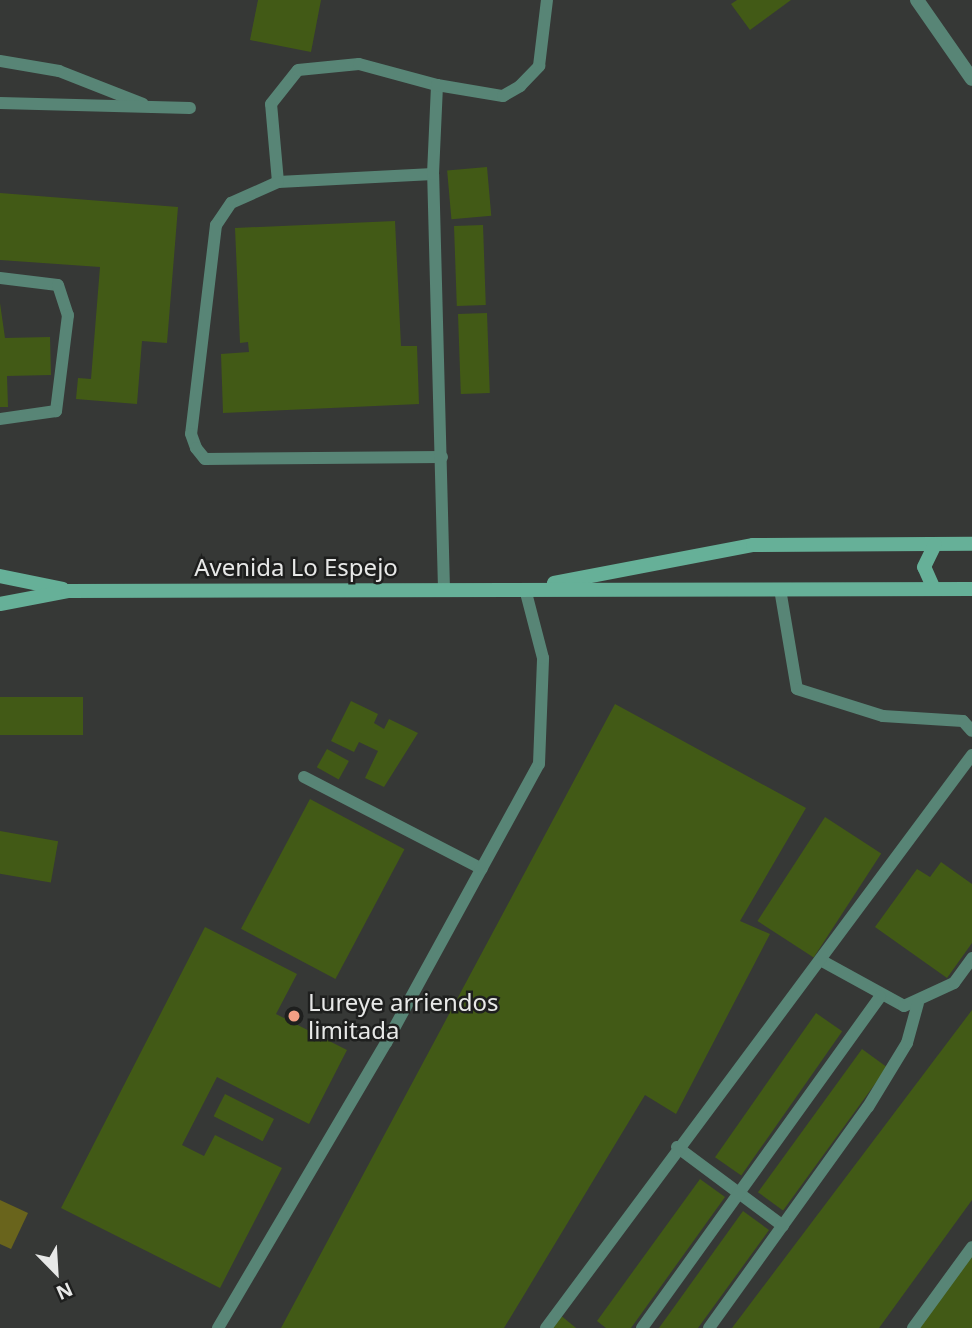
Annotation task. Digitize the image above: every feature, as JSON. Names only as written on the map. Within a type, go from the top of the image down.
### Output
[{"type":"main road","points":[[934,589],[924,567],[935,544]]},
{"type":"main road","name":"Avenida Lo Espejo","points":[[525,589],[723,548],[972,544]]},
{"type":"main road","name":"Avenida Lo Espejo","points":[[0,576],[68,590]]},
{"type":"main road","name":"Avenida Lo Espejo","points":[[0,604],[68,590],[972,589]]},
{"type":"street","points":[[917,0],[972,79]]},
{"type":"lane","points":[[278,182],[271,104],[298,70],[359,64],[437,86],[503,96],[520,86],[539,66],[547,0]]},
{"type":"lane","points":[[0,61],[59,71],[152,107]]},
{"type":"lane","points":[[437,86],[433,174],[444,589]]},
{"type":"lane","points":[[0,103],[190,108]]},
{"type":"lane","points":[[433,174],[278,182],[231,204],[216,225],[191,434],[196,448],[205,459],[442,457]]},
{"type":"lane","points":[[0,278],[58,285],[68,315],[56,411],[0,419]]},
{"type":"lane","points":[[218,1328],[482,869],[539,764],[543,658],[525,589]]},
{"type":"lane","points":[[780,589],[797,689],[883,716],[963,721],[972,731]]},
{"type":"lane","points":[[546,1328],[677,1147],[824,962],[972,755]]},
{"type":"lane","points":[[304,777],[482,869]]},
{"type":"lane","points":[[824,962],[880,997],[904,1006],[918,1003],[954,983],[972,958]]},
{"type":"lane","points":[[642,1328],[880,997]]},
{"type":"lane","points":[[709,1328],[894,1065],[918,1003]]},
{"type":"lane","points":[[677,1147],[783,1226]]},
{"type":"lane","points":[[913,1328],[972,1247]]},
{"type":"shaded area","points":[[0,1200],[28,1213],[11,1249],[0,1244]]},
{"type":"building","points":[[258,0],[321,0],[311,52],[250,40]]},
{"type":"building","points":[[737,0],[791,0],[750,30],[731,4]]},
{"type":"building","points":[[487,167],[491,216],[451,219],[447,170]]},
{"type":"building","points":[[0,193],[178,207],[167,343],[142,341],[137,404],[76,399],[78,378],[91,379],[100,267],[0,260]]},
{"type":"building","points":[[395,221],[401,346],[417,346],[419,404],[223,413],[221,354],[249,352],[248,342],[240,343],[235,228]]},
{"type":"building","points":[[483,225],[486,305],[457,306],[454,226]]},
{"type":"building","points":[[0,303],[5,338],[50,337],[51,375],[7,376],[8,407],[0,407]]},
{"type":"building","points":[[487,313],[490,393],[461,394],[458,314]]},
{"type":"building","points":[[0,697],[83,697],[83,735],[0,735]]},
{"type":"building","points":[[351,701],[378,714],[374,723],[384,729],[389,719],[418,733],[384,787],[365,778],[378,751],[359,742],[354,752],[331,741]]},
{"type":"building","points":[[615,704],[806,808],[740,921],[770,934],[676,1114],[645,1095],[504,1328],[281,1328]]},
{"type":"building","points":[[327,749],[349,761],[339,779],[317,767]]},
{"type":"building","points":[[310,799],[404,849],[335,979],[241,929]]},
{"type":"building","points":[[825,817],[881,853],[814,957],[757,921]]},
{"type":"building","points":[[0,831],[58,841],[51,883],[0,874]]},
{"type":"building","points":[[941,862],[972,884],[972,943],[947,978],[875,927],[917,869],[930,877]]},
{"type":"building","points":[[205,927],[297,974],[276,1014],[347,1050],[309,1124],[217,1077],[182,1145],[204,1156],[215,1135],[282,1168],[220,1288],[61,1208]]},
{"type":"building","points":[[972,1010],[972,1200],[879,1328],[732,1328]]},
{"type":"building","points":[[816,1013],[842,1031],[741,1176],[715,1157]]},
{"type":"building","points":[[862,1049],[887,1067],[783,1210],[758,1192]]},
{"type":"building","points":[[225,1094],[274,1119],[263,1141],[214,1116]]},
{"type":"building","points":[[700,1179],[725,1197],[631,1328],[606,1328],[597,1321]]},
{"type":"building","points":[[743,1211],[769,1230],[698,1328],[659,1328]]},
{"type":"building","points":[[972,1251],[972,1328],[916,1328]]},
{"type":"building","points":[[559,1314],[576,1328],[550,1328]]},
{"type":"place","name":"Lureye arriendos limitada","points":[[294,1016]]}]
